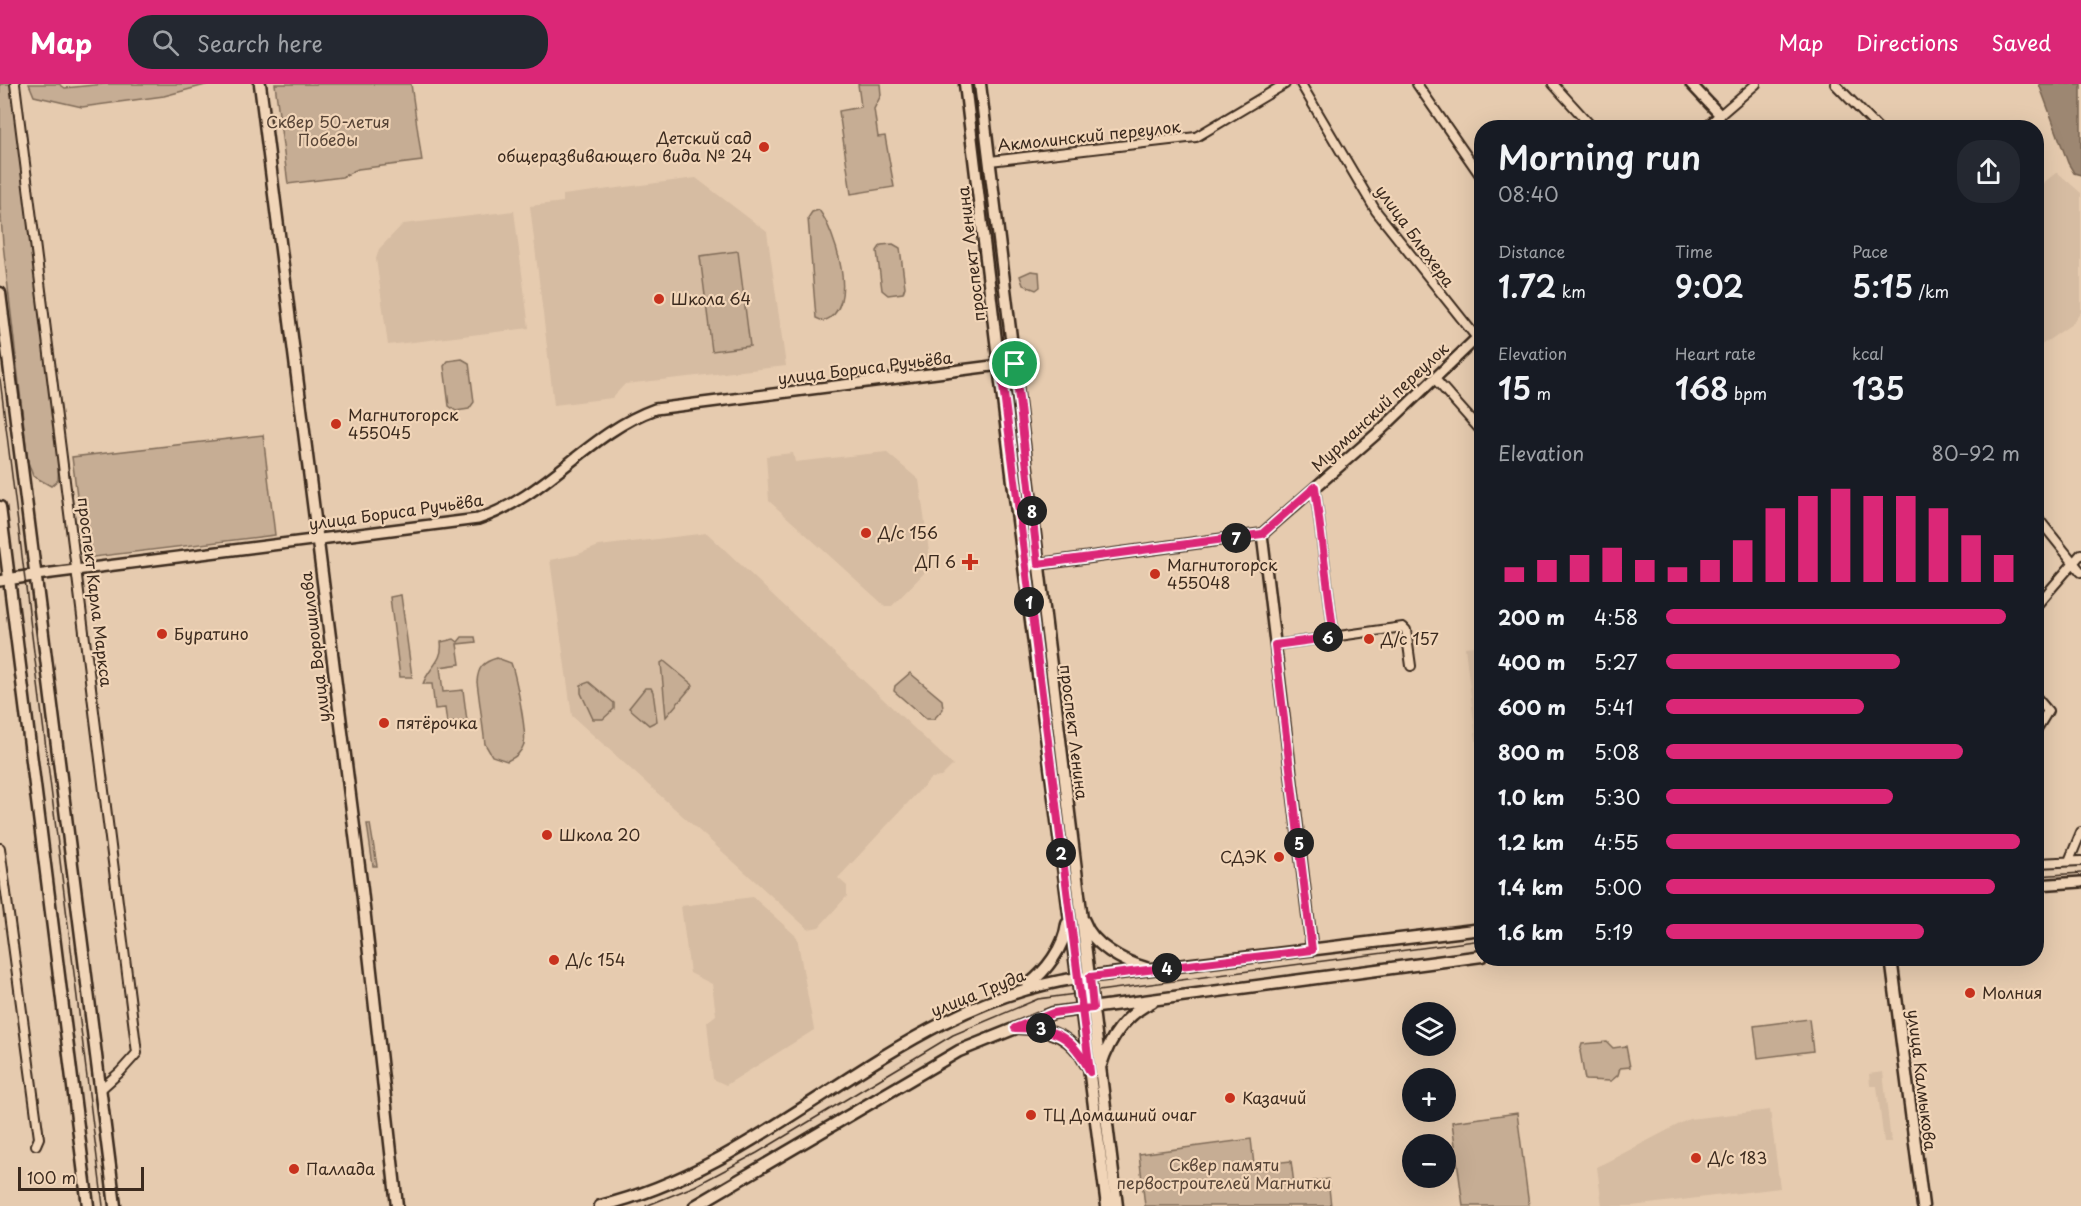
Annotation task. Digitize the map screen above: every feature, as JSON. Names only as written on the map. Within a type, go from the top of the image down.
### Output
[{"type":"main road","name":"улица Ворошилова","points":[[260,84],[362,890],[397,1206]]},
{"type":"main road","name":"проспект Ленина","points":[[965,84],[1069,912],[1078,978],[1087,1008],[1107,1206]]},
{"type":"main road","name":"проспект Ленина","points":[[980,84],[1090,977],[1087,1008]]},
{"type":"main road","points":[[0,292],[115,1206]]},
{"type":"main road","name":"улица Бориса Ручьёва","points":[[1000,365],[1015,364]]},
{"type":"main road","points":[[0,507],[5,580],[88,1206]]},
{"type":"main road","name":"улица Бориса Ручьёва","points":[[5,580],[36,575]]},
{"type":"main road","points":[[1081,908],[1086,926],[1107,948],[1133,965],[1152,970]]},
{"type":"main road","points":[[1024,989],[1036,980],[1054,958],[1066,934],[1069,912]]},
{"type":"main road","name":"улица Труда","points":[[600,1206],[669,1184],[710,1165],[866,1065],[951,1017],[1024,989],[1078,978],[1474,930]]},
{"type":"main road","points":[[695,1206],[959,1051],[1053,1013],[1474,957]]},
{"type":"main road","name":"улица Калмыкова","points":[[1892,966],[1923,1206]]},
{"type":"main road","points":[[1015,1028],[1043,1028],[1057,1033],[1076,1048],[1095,1072],[1125,1022],[1140,1008],[1164,997]]},
{"type":"main road","name":"проспект Ленина","points":[[1095,1072],[1117,1206]]},
{"type":"street","name":"проспект Карла Маркса","points":[[15,84],[137,1053],[100,1089]]},
{"type":"street","name":"Акмолинский переулок","points":[[990,161],[1196,137],[1285,84]]},
{"type":"street","name":"улица Блюхера","points":[[1301,84],[1376,211],[1474,330]]},
{"type":"street","points":[[1418,84],[1474,166]]},
{"type":"street","points":[[1553,84],[1586,120]]},
{"type":"street","points":[[1691,84],[1720,115]]},
{"type":"street","points":[[1715,120],[1756,84]]},
{"type":"street","points":[[1835,84],[1870,120]]},
{"type":"street","name":"Мурманский переулок","points":[[1262,534],[1435,379],[1474,341]]},
{"type":"street","name":"улица Бориса Ручьёва","points":[[36,575],[478,519],[498,513],[523,499],[617,426],[655,409],[1000,365]]},
{"type":"street","points":[[1435,379],[1474,423]]},
{"type":"street","points":[[1315,487],[1334,637]]},
{"type":"street","points":[[2044,526],[2081,572]]},
{"type":"street","points":[[1024,566],[1262,534],[1312,950]]},
{"type":"street","points":[[2044,597],[2081,554]]},
{"type":"street","points":[[1275,645],[1404,628],[1411,666]]},
{"type":"street","points":[[2069,861],[2081,832]]},
{"type":"street","points":[[0,848],[39,1138],[36,1145]]},
{"type":"street","points":[[2044,862],[2081,861]]},
{"type":"street","points":[[2044,884],[2081,882]]},
{"type":"shaded area","points":[[2039,84],[2081,84],[2081,175],[2074,173],[2068,163]]},
{"type":"shaded area","points":[[2057,172],[2081,193],[2081,312],[2072,324],[2044,343],[2044,182]]},
{"type":"shaded area","name":"Школа 64","points":[[696,178],[767,232],[786,366],[625,384],[612,398],[554,405],[530,206],[563,202],[563,195]]},
{"type":"shaded area","points":[[514,211],[529,328],[388,345],[376,259],[379,249],[403,224]]},
{"type":"shaded area","name":"Д/с 156","points":[[886,452],[919,480],[931,566],[892,606],[885,606],[769,501],[766,456],[793,453],[795,462]]},
{"type":"shaded area","points":[[707,533],[953,765],[941,777],[931,778],[838,878],[847,886],[847,896],[819,927],[808,929],[572,716],[550,560],[576,555],[599,546]]},
{"type":"shaded area","points":[[1474,646],[1474,723],[1465,647]]},
{"type":"shaded area","points":[[753,897],[797,937],[814,1030],[726,1085],[713,1079],[707,1022],[716,1015],[712,984],[690,973],[681,906]]},
{"type":"shaded area","points":[[1883,1072],[1891,1142],[1884,1142],[1877,1086],[1870,1086],[1869,1074]]},
{"type":"shaded area","points":[[1770,1110],[1780,1188],[1632,1206],[1602,1206],[1597,1167],[1689,1119]]},
{"type":"green space","points":[[0,84],[11,84],[59,457],[58,480],[51,486],[33,476],[28,462],[0,205]]},
{"type":"green space","points":[[29,84],[59,84],[65,88],[105,84],[209,84],[164,96],[82,107],[34,96]]},
{"type":"green space","name":"Сквер 50-летия Победы","points":[[275,84],[411,84],[422,161],[358,169],[342,177],[288,184]]},
{"type":"green space","points":[[858,84],[880,84],[881,95],[874,109],[878,137],[885,136],[894,187],[851,194],[839,111],[861,107]]},
{"type":"green space","points":[[819,210],[832,235],[837,251],[843,287],[841,302],[834,314],[823,321],[816,318],[808,218],[812,212]]},
{"type":"green space","points":[[893,244],[900,248],[905,287],[903,293],[888,295],[882,290],[877,251],[881,245]]},
{"type":"green space","points":[[738,251],[750,346],[712,351],[700,256]]},
{"type":"green space","points":[[1031,271],[1039,272],[1040,287],[1036,290],[1023,285],[1020,276]]},
{"type":"green space","points":[[462,359],[469,363],[474,402],[469,409],[456,411],[449,406],[444,366],[448,361]]},
{"type":"green space","points":[[263,435],[275,535],[85,558],[72,457]]},
{"type":"green space","points":[[401,595],[412,677],[400,677],[390,597]]},
{"type":"green space","points":[[462,637],[475,637],[476,642],[457,644],[460,664],[440,667],[443,692],[463,690],[467,721],[447,723],[445,708],[435,709],[432,684],[423,684],[438,659],[441,642],[454,639],[458,642]]},
{"type":"green space","points":[[497,658],[511,663],[525,738],[518,754],[507,761],[492,756],[485,744],[477,682],[482,666]]},
{"type":"green space","points":[[664,661],[693,685],[666,717],[661,663]]},
{"type":"green space","points":[[910,673],[942,700],[943,709],[934,719],[926,719],[894,691],[895,686]]},
{"type":"green space","points":[[589,682],[614,703],[614,709],[603,719],[593,719],[581,693],[581,685]]},
{"type":"green space","points":[[645,688],[651,688],[653,692],[657,721],[649,725],[629,708]]},
{"type":"green space","points":[[367,824],[370,824],[377,866],[373,866]]},
{"type":"green space","points":[[1809,1019],[1813,1051],[1758,1058],[1754,1026]]},
{"type":"green space","points":[[1607,1042],[1613,1048],[1626,1046],[1630,1067],[1620,1068],[1618,1075],[1611,1081],[1585,1080],[1580,1051],[1582,1044]]},
{"type":"green space","points":[[1517,1113],[1529,1206],[1463,1206],[1456,1134],[1454,1134],[1452,1122]]},
{"type":"green space","name":"Сквер памяти первостроителей Магнитки","points":[[1251,1139],[1254,1165],[1291,1161],[1294,1184],[1328,1179],[1331,1206],[1145,1206],[1139,1154]]},
{"type":"tram line","points":[[0,379],[103,1206]]},
{"type":"tram line","points":[[2044,876],[2081,873]]},
{"type":"tram line","points":[[646,1206],[695,1186],[757,1153],[953,1035],[1038,999],[1474,941]]},
{"type":"place","name":"Детский сад общеразвивающего вида № 24","points":[[764,147]]},
{"type":"place","name":"Школа 64","points":[[659,299]]},
{"type":"place","name":"Магнитогорск 455045","points":[[336,424]]},
{"type":"place","name":"Д/с 156","points":[[866,533]]},
{"type":"place","name":"ДП 6","points":[[970,562]]},
{"type":"place","name":"Магнитогорск 455048","points":[[1155,574]]},
{"type":"place","name":"Буратино","points":[[162,634]]},
{"type":"place","name":"Д/с 157","points":[[1369,639]]},
{"type":"place","name":"пятёрочка","points":[[384,723]]},
{"type":"place","name":"Школа 20","points":[[547,835]]},
{"type":"place","name":"СДЭК","points":[[1279,857]]},
{"type":"place","name":"Д/с 154","points":[[554,960]]},
{"type":"place","name":"Молния","points":[[1970,993]]},
{"type":"place","name":"Казачий","points":[[1230,1098]]},
{"type":"place","name":"ТЦ Домашний очаг","points":[[1031,1115]]},
{"type":"place","name":"Д/с 183","points":[[1696,1158]]},
{"type":"place","name":"Паллада","points":[[294,1169]]},
{"type":"route","points":[[1015,364],[1000,365],[1013,482],[1082,1009],[1053,1013],[1015,1028],[1043,1028],[1057,1033],[1076,1048],[1090,1072],[1082,1009],[1093,1008],[1090,977],[1312,950],[1275,645],[1334,637],[1315,487],[1262,534],[1038,564],[1015,364]]}]
